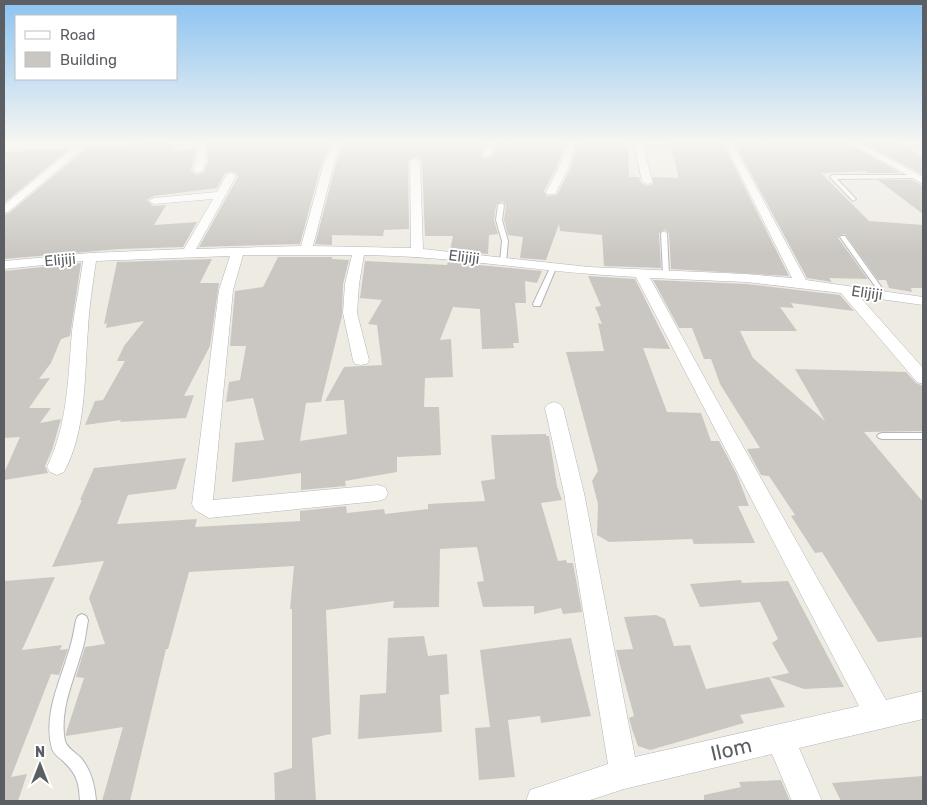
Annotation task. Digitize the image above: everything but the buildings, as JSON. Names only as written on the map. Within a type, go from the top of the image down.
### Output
[{"type":"street","points":[[4,210],[40,180]]},
{"type":"street","points":[[188,253],[229,180]]},
{"type":"street","points":[[306,250],[325,180]]},
{"type":"street","points":[[416,180],[417,252]]},
{"type":"street","points":[[551,192],[557,180]]},
{"type":"street","points":[[747,180],[801,283]]},
{"type":"street","points":[[154,202],[220,195]]},
{"type":"street","name":"Elijiji","points":[[4,265],[90,257],[188,253],[306,250],[417,252],[553,268],[641,274],[719,276],[801,283],[923,301]]},
{"type":"street","points":[[359,250],[352,284],[350,313],[361,360]]},
{"type":"street","points":[[237,253],[226,290],[202,504],[209,509],[378,494]]},
{"type":"street","points":[[57,467],[66,452],[76,384],[80,328],[90,257]]},
{"type":"street","points":[[641,274],[701,388],[880,715]]},
{"type":"street","points":[[846,290],[923,378]]},
{"type":"street","points":[[554,408],[574,493],[624,774]]},
{"type":"street","name":"Ilom","points":[[541,801],[624,774],[923,705]]},
{"type":"street","points":[[780,738],[807,801]]},
{"type":"lane","points":[[835,180],[854,199]]},
{"type":"lane","points":[[501,205],[499,220],[505,241],[503,262]]},
{"type":"lane","points":[[664,233],[666,275]]},
{"type":"lane","points":[[843,237],[884,295]]},
{"type":"lane","points":[[537,304],[553,268]]},
{"type":"lane","points":[[882,436],[923,436]]},
{"type":"lane","points":[[82,620],[75,653],[60,695],[56,728],[59,748],[76,762],[87,782],[88,801]]}]
